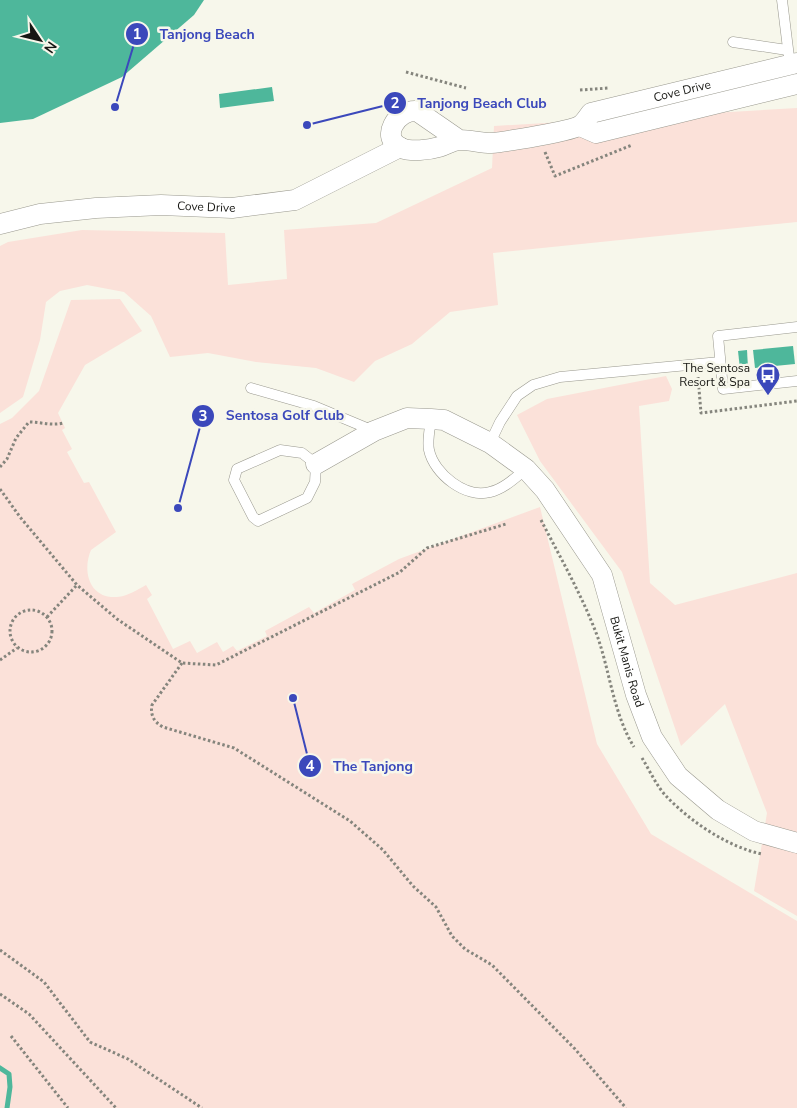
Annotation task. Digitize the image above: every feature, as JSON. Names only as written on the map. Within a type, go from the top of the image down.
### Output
[{"type":"street","points":[[791,59],[796,84]]},
{"type":"street","name":"Cove Drive","points":[[580,126],[591,113],[791,59]]},
{"type":"street","name":"Cove Drive","points":[[0,224],[40,214],[96,208],[161,205],[232,208],[295,200],[400,147],[430,149],[459,140],[498,142],[580,126],[596,133],[796,84]]},
{"type":"street","points":[[400,147],[391,136],[392,130],[396,120],[405,112],[412,110],[425,115],[459,140]]},
{"type":"street","name":"Bukit Manis Road","points":[[316,464],[374,431],[407,418],[444,420],[490,443],[526,469],[545,490],[602,575],[636,695],[652,737],[678,776],[718,810],[754,832],[797,843]]},
{"type":"lane","points":[[733,42],[791,59],[782,0]]},
{"type":"lane","points":[[797,327],[718,336],[723,389],[797,381]]},
{"type":"lane","points":[[490,443],[500,422],[517,396],[534,385],[560,377],[720,362]]},
{"type":"lane","points":[[251,388],[314,406],[374,431]]},
{"type":"lane","points":[[431,419],[428,450],[444,476],[459,487],[472,492],[490,492],[510,482],[526,469]]},
{"type":"lane","points":[[280,450],[302,452],[316,464],[315,482],[307,498],[258,521],[252,517],[234,480],[234,474],[237,469],[280,450]]},
{"type":"path","points":[[406,72],[466,88]]},
{"type":"path","points":[[0,467],[7,459],[16,438],[29,422],[42,422],[54,425],[63,423]]},
{"type":"path","points":[[0,489],[20,517],[77,585],[118,619],[182,663],[216,665],[400,572],[427,548],[506,524]]},
{"type":"path","points":[[539,517],[580,594]]},
{"type":"path","points":[[47,617],[77,585]]},
{"type":"path","points":[[32,610],[47,617],[52,632],[46,647],[32,653],[17,648],[11,641],[9,632],[10,624],[16,616],[23,611],[32,610]]},
{"type":"path","points":[[0,660],[17,648]]},
{"type":"path","points":[[182,663],[152,704],[154,720],[163,727],[234,748],[350,821],[383,850],[413,886],[436,907],[452,936],[465,949],[492,965],[575,1049],[626,1108]]},
{"type":"path","points":[[0,950],[44,982],[90,1042],[128,1059],[202,1108]]},
{"type":"path","points":[[0,994],[34,1019],[51,1036],[60,1049],[85,1072],[106,1100],[116,1108]]},
{"type":"path","points":[[11,1036],[68,1108]]},
{"type":"shaded area","points":[[0,0],[204,0],[194,15],[122,77],[33,119],[0,123]]},
{"type":"shaded area","points":[[272,87],[274,101],[220,108],[219,94]]},
{"type":"shaded area","points":[[797,108],[797,222],[493,253],[498,305],[450,312],[412,344],[375,361],[354,382],[316,368],[256,362],[208,353],[170,357],[151,316],[124,292],[87,285],[60,291],[46,302],[40,340],[23,397],[0,413],[0,246],[8,242],[82,230],[225,233],[228,285],[287,279],[284,230],[376,223],[492,168],[494,126]]},
{"type":"shaded area","points":[[120,299],[142,331],[85,365],[58,413],[65,428],[62,430],[72,449],[67,452],[84,483],[89,482],[116,532],[91,550],[87,566],[90,582],[94,589],[107,596],[117,597],[129,594],[146,585],[152,595],[147,599],[173,649],[190,641],[197,653],[217,642],[223,652],[233,646],[237,651],[267,636],[265,631],[309,607],[314,613],[355,590],[352,584],[399,559],[540,507],[597,744],[651,834],[797,921],[797,1108],[0,1108],[0,424],[12,418],[39,391],[71,300]]},
{"type":"shaded area","points":[[793,346],[795,364],[755,368],[753,350]]},
{"type":"shaded area","points":[[747,350],[748,368],[740,369],[738,351]]},
{"type":"shaded area","points":[[666,376],[672,389],[669,401],[639,406],[650,583],[675,605],[797,573],[797,916],[754,891],[767,813],[725,704],[681,746],[622,572],[540,461],[517,415],[547,399]]},
{"type":"waterway","points":[[0,1068],[9,1074],[10,1087],[7,1108]]},
{"type":"place","name":"Tanjong Beach","points":[[115,107]]},
{"type":"place","name":"Tanjong Beach Club","points":[[307,125]]},
{"type":"place","name":"The Sentosa Resort & Spa","points":[[768,396]]},
{"type":"place","name":"Sentosa Golf Club","points":[[178,508]]},
{"type":"place","name":"The Tanjong","points":[[293,698]]}]
